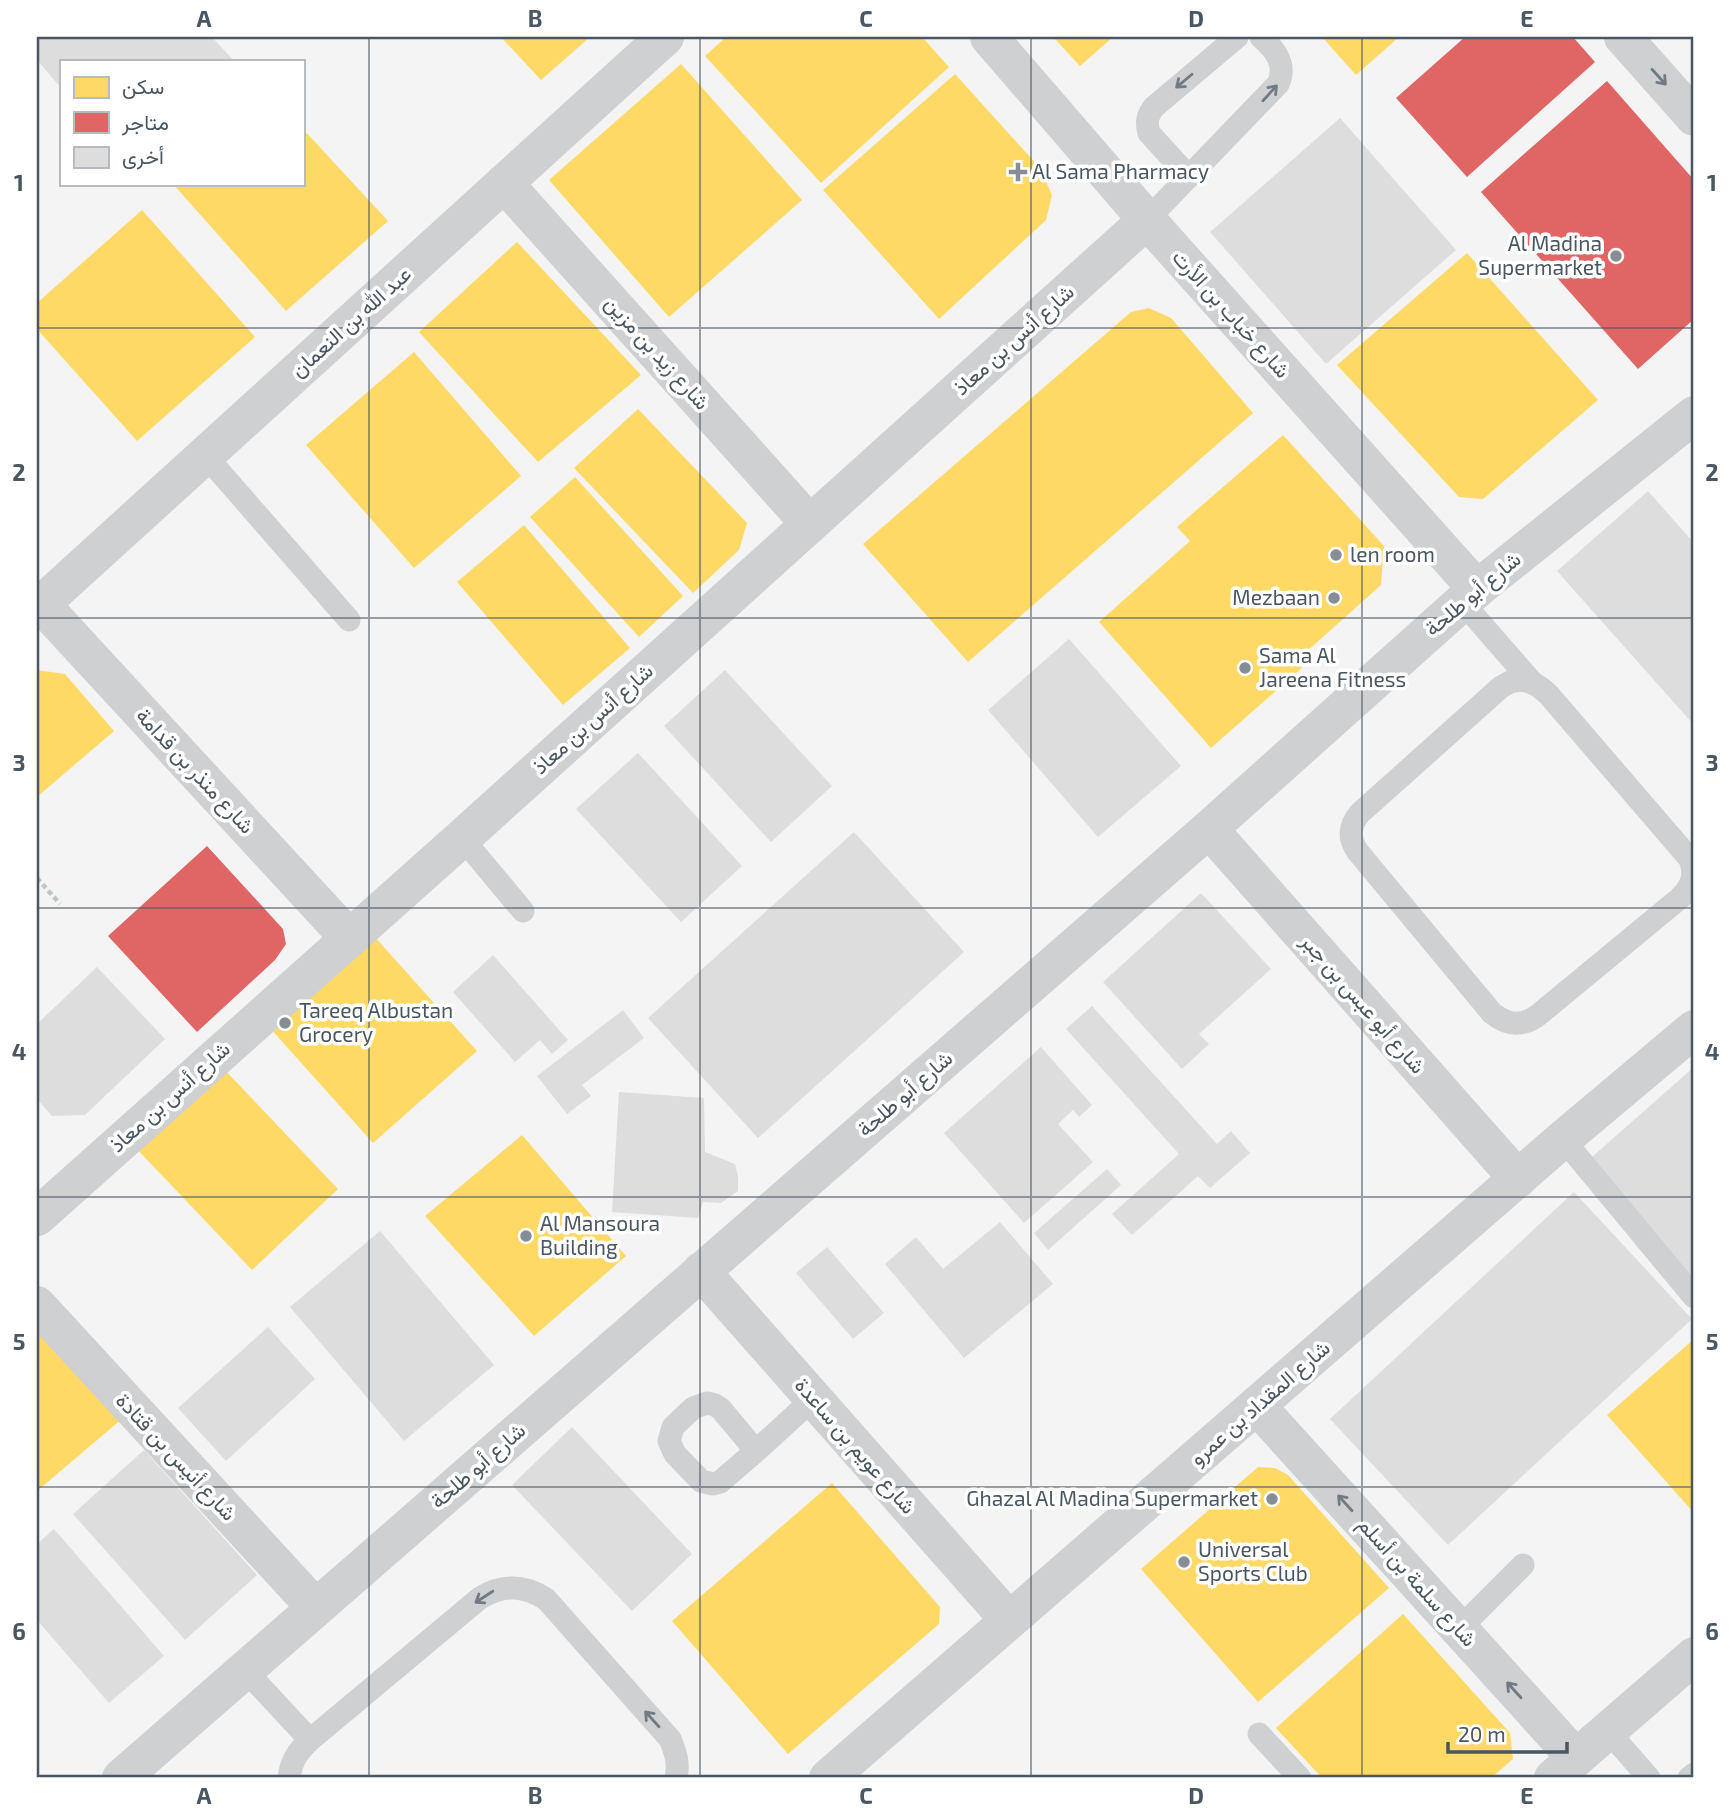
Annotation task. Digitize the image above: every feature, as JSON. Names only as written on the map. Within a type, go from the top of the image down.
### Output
[{"type":"street","name":"عبد الله بن النعمان","points":[[39,606],[665,37]]},
{"type":"street","name":"شارع خباب بن الأرت","points":[[989,37],[1469,595]]},
{"type":"street","points":[[1623,37],[1694,117]]},
{"type":"street","name":"شارع زيد بن مزين","points":[[504,183],[810,524]]},
{"type":"street","name":"شارع أنس بن معاذ","points":[[41,1204],[462,838],[1147,220]]},
{"type":"street","name":"شارع أبو طلحة","points":[[132,1775],[245,1670],[1209,829],[1469,595],[1694,415]]},
{"type":"street","name":"شارع منذر بن قدامة","points":[[39,606],[349,938]]},
{"type":"street","name":"شارع أبو عبس بن جبر","points":[[1209,829],[1518,1180]]},
{"type":"street","name":"شارع المقداد بن عمرو","points":[[828,1778],[1563,1139],[1694,1029]]},
{"type":"street","name":"شارع عويم بن ساعدة","points":[[701,1271],[1009,1620]]},
{"type":"street","name":"شارع أنيس بن قتادة","points":[[37,1305],[316,1608]]},
{"type":"street","name":"شارع سلمة بن أسلم","points":[[1257,1406],[1460,1629],[1565,1768]]},
{"type":"street","points":[[1565,1768],[1694,1656]]},
{"type":"lane","points":[[1189,177],[1149,133],[1146,124],[1148,114],[1237,37]]},
{"type":"lane","points":[[1147,220],[1278,84],[1282,71],[1280,57],[1261,37]]},
{"type":"lane","points":[[205,455],[349,620]]},
{"type":"lane","points":[[1469,595],[1531,681],[1548,694],[1690,859],[1694,876],[1680,898],[1537,1016],[1529,1022],[1519,1024],[1509,1023],[1492,1013],[1358,852],[1350,836],[1351,828],[1360,813],[1501,687],[1520,680],[1531,681]]},
{"type":"lane","points":[[462,838],[523,911]]},
{"type":"lane","points":[[1563,1139],[1694,1297]]},
{"type":"lane","points":[[756,1451],[814,1398]]},
{"type":"lane","points":[[1460,1629],[1523,1565]]},
{"type":"lane","points":[[289,1778],[299,1750],[310,1740],[480,1598],[506,1587],[521,1587],[547,1599],[670,1739],[676,1752],[676,1778]]},
{"type":"lane","points":[[245,1670],[310,1740]]},
{"type":"lane","points":[[1608,1731],[1649,1778]]},
{"type":"lane","points":[[1259,1734],[1300,1778]]},
{"type":"lane","points":[[1689,1778],[1694,1774]]},
{"type":"path","points":[[37,878],[60,904]]},
{"type":"building: سكن","points":[[501,37],[590,37],[541,80]]},
{"type":"building: سكن","points":[[726,37],[922,37],[949,67],[821,183],[705,56]]},
{"type":"building: سكن","points":[[1053,37],[1113,37],[1080,66]]},
{"type":"building: سكن","points":[[1322,37],[1399,37],[1356,75]]},
{"type":"building: سكن","points":[[681,64],[802,200],[669,317],[549,180]]},
{"type":"building: سكن","points":[[955,74],[1040,168],[1052,195],[1046,220],[939,319],[823,190]]},
{"type":"building: سكن","points":[[304,130],[388,221],[286,311],[175,186],[304,186]]},
{"type":"building: سكن","points":[[142,210],[255,337],[137,441],[37,329],[37,303]]},
{"type":"building: سكن","points":[[517,242],[641,375],[538,462],[419,332]]},
{"type":"building: سكن","points":[[1467,253],[1598,400],[1483,499],[1459,497],[1337,365]]},
{"type":"building: سكن","points":[[1149,308],[1171,318],[1253,413],[968,662],[863,544],[1131,312]]},
{"type":"building: سكن","points":[[414,352],[521,476],[414,568],[306,445]]},
{"type":"building: سكن","points":[[638,409],[747,523],[739,550],[693,593],[574,468]]},
{"type":"building: سكن","points":[[1283,435],[1384,546],[1381,585],[1296,661],[1302,668],[1211,748],[1099,622],[1190,541],[1177,527]]},
{"type":"building: سكن","points":[[575,477],[683,596],[639,637],[530,517]]},
{"type":"building: سكن","points":[[524,525],[630,648],[563,705],[457,582]]},
{"type":"building: سكن","points":[[37,670],[65,674],[114,731],[37,797]]},
{"type":"building: سكن","points":[[365,926],[477,1051],[373,1143],[261,1018]]},
{"type":"building: سكن","points":[[220,1065],[338,1189],[252,1270],[134,1146]]},
{"type":"building: سكن","name":"Al Mansoura Building","points":[[522,1135],[626,1256],[534,1336],[425,1216]]},
{"type":"building: سكن","points":[[37,1318],[123,1418],[37,1491]]},
{"type":"building: سكن","points":[[1694,1339],[1694,1513],[1607,1415]]},
{"type":"building: سكن","points":[[1258,1467],[1275,1468],[1288,1475],[1389,1588],[1258,1702],[1141,1569]]},
{"type":"building: سكن","points":[[832,1483],[940,1607],[939,1624],[788,1754],[672,1621]]},
{"type":"building: سكن","points":[[1403,1614],[1510,1733],[1513,1759],[1491,1778],[1322,1778],[1276,1728]]},
{"type":"building: متاجر","points":[[1465,37],[1573,37],[1595,62],[1467,177],[1396,98]]},
{"type":"building: متاجر","name":"Al Madina Supermarket","points":[[1607,81],[1694,180],[1694,319],[1638,369],[1481,192]]},
{"type":"building: متاجر","points":[[207,846],[283,929],[286,944],[275,960],[197,1032],[108,936]]},
{"type":"building: أخرى","points":[[37,37],[212,37],[233,60],[60,60],[60,87],[37,60]]},
{"type":"building: أخرى","points":[[1340,118],[1456,250],[1326,364],[1210,232]]},
{"type":"building: أخرى","points":[[1648,491],[1694,543],[1694,725],[1557,571]]},
{"type":"building: أخرى","points":[[1069,639],[1181,766],[1098,837],[988,710]]},
{"type":"building: أخرى","points":[[725,670],[832,786],[771,842],[664,726]]},
{"type":"building: أخرى","points":[[638,753],[742,866],[681,922],[576,809]]},
{"type":"building: أخرى","points":[[854,832],[964,952],[758,1138],[648,1018]]},
{"type":"building: أخرى","points":[[1201,893],[1271,969],[1199,1034],[1209,1044],[1182,1069],[1103,982]]},
{"type":"building: أخرى","points":[[493,955],[568,1040],[552,1054],[540,1040],[515,1062],[453,992]]},
{"type":"building: أخرى","points":[[97,967],[165,1039],[85,1115],[52,1116],[37,1099],[37,1024]]},
{"type":"building: أخرى","points":[[1092,1006],[1217,1144],[1231,1131],[1250,1153],[1210,1188],[1198,1176],[1132,1235],[1112,1214],[1179,1154],[1066,1029]]},
{"type":"building: أخرى","points":[[623,1010],[644,1038],[582,1085],[591,1096],[567,1114],[537,1076]]},
{"type":"building: أخرى","points":[[1041,1047],[1092,1105],[1079,1117],[1073,1110],[1058,1124],[1093,1162],[1024,1223],[944,1133]]},
{"type":"building: أخرى","points":[[1694,1067],[1694,1283],[1584,1164]]},
{"type":"building: أخرى","points":[[619,1092],[704,1098],[705,1152],[735,1164],[738,1191],[721,1203],[703,1202],[698,1218],[612,1212]]},
{"type":"building: أخرى","points":[[1107,1169],[1121,1185],[1048,1250],[1034,1233]]},
{"type":"building: أخرى","points":[[1574,1192],[1692,1319],[1448,1545],[1330,1419]]},
{"type":"building: أخرى","points":[[1000,1222],[1053,1284],[964,1358],[885,1264],[916,1237],[943,1269]]},
{"type":"building: أخرى","points":[[380,1231],[494,1365],[404,1441],[290,1307]]},
{"type":"building: أخرى","points":[[827,1247],[884,1313],[853,1339],[796,1273]]},
{"type":"building: أخرى","points":[[268,1327],[315,1379],[226,1461],[178,1408]]},
{"type":"building: أخرى","points":[[572,1427],[692,1554],[632,1611],[512,1485]]},
{"type":"building: أخرى","points":[[144,1450],[257,1575],[185,1640],[73,1514]]},
{"type":"building: أخرى","points":[[54,1529],[164,1656],[109,1703],[37,1620],[37,1544]]},
{"type":"place","name":"Al Sama Pharmacy","points":[[1018,172]]},
{"type":"place","name":"Al Madina Supermarket","points":[[1616,256]]},
{"type":"place","name":"len room","points":[[1336,555]]},
{"type":"place","name":"Mezbaan","points":[[1334,598]]},
{"type":"place","name":"Sama Al Jareena Fitness","points":[[1245,668]]},
{"type":"place","name":"Tareeq Albustan Grocery","points":[[285,1023]]},
{"type":"place","name":"Al Mansoura Building","points":[[526,1236]]},
{"type":"place","name":"Ghazal Al Madina Supermarket","points":[[1272,1499]]},
{"type":"place","name":"Universal Sports Club","points":[[1184,1562]]}]
